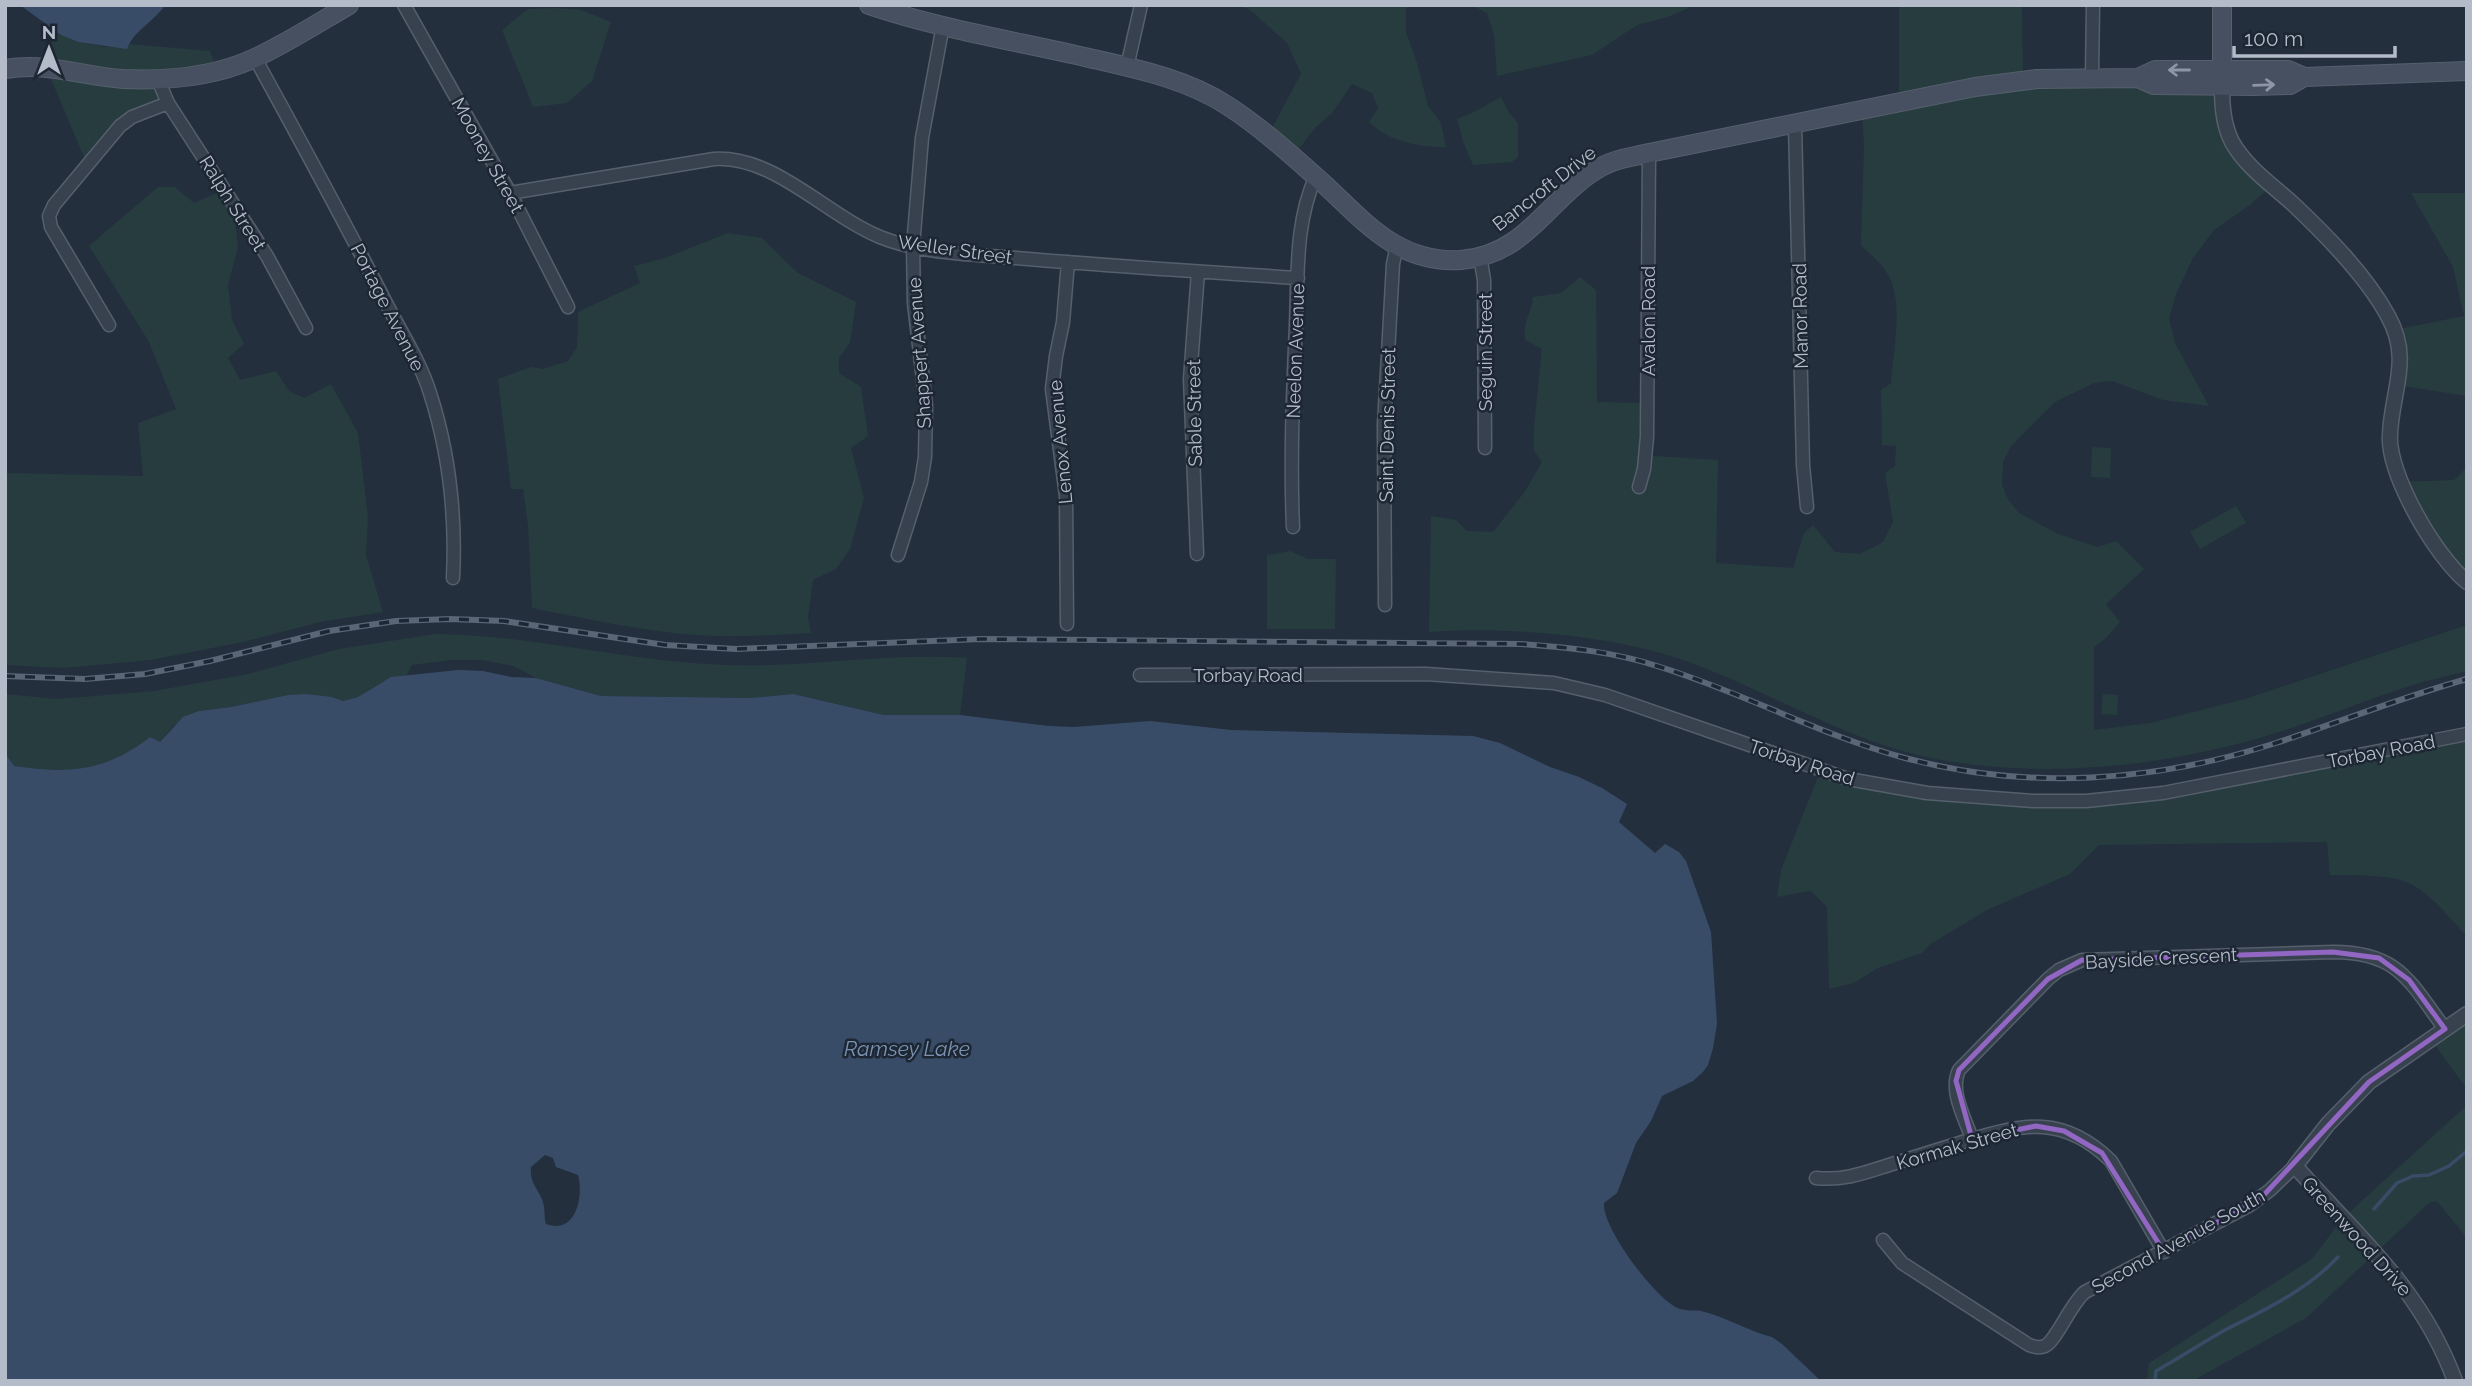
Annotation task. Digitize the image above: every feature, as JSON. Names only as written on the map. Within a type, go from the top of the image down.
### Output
[{"type":"main road","points":[[5,69],[45,66],[110,77],[158,80],[209,73],[255,58],[349,5]]},
{"type":"main road","name":"Bancroft Drive","points":[[869,5],[943,25],[1127,67],[1187,85],[1213,97],[1254,125],[1316,176],[1381,237],[1432,259],[1463,260],[1497,250],[1524,235],[1562,197],[1601,166],[1613,161],[1996,83],[2037,79],[2138,78],[2154,85],[2222,78],[2290,85],[2304,77],[2467,71]]},
{"type":"main road","points":[[2222,5],[2222,78]]},
{"type":"street","name":"Mooney Street","points":[[404,5],[510,193],[568,307]]},
{"type":"street","points":[[1127,67],[1142,5]]},
{"type":"street","points":[[2092,78],[2093,5]]},
{"type":"street","name":"Shappert Avenue","points":[[898,555],[921,482],[925,457],[926,405],[914,303],[913,246],[922,138],[943,25]]},
{"type":"street","name":"Portage Avenue","points":[[255,58],[341,215],[426,381],[442,445],[452,504],[453,578]]},
{"type":"street","points":[[2222,78],[2222,110],[2234,145],[2251,166],[2318,229],[2359,275],[2395,330],[2401,359],[2390,433],[2391,458],[2400,482],[2421,520],[2442,553],[2467,582]]},
{"type":"street","name":"Ralph Street","points":[[158,80],[167,103],[267,256],[306,328]]},
{"type":"street","points":[[109,326],[51,227],[49,216],[54,205],[120,126],[132,117],[167,103]]},
{"type":"street","name":"Manor Road","points":[[1795,124],[1803,465],[1807,507]]},
{"type":"street","name":"Avalon Road","points":[[1639,487],[1647,437],[1648,153]]},
{"type":"street","name":"Weller Street","points":[[510,193],[714,159],[736,159],[754,164],[778,176],[858,227],[892,242],[935,250],[1069,262],[1298,278]]},
{"type":"street","name":"Neelon Avenue","points":[[1293,527],[1292,442],[1298,278],[1303,217],[1316,176]]},
{"type":"street","name":"Saint Denis Street","points":[[1385,605],[1384,425],[1393,264],[1397,245]]},
{"type":"street","name":"Seguin Street","points":[[1480,256],[1485,280],[1485,448]]},
{"type":"street","name":"Lenox Avenue","points":[[1067,624],[1066,496],[1052,389],[1069,262]]},
{"type":"street","name":"Sable Street","points":[[1197,554],[1190,379],[1198,272]]},
{"type":"street","name":"Torbay Road","points":[[1140,675],[1426,674],[1554,683],[1632,704],[1848,779],[1973,798],[2086,801],[2163,793],[2467,734]]},
{"type":"street","name":"Bayside Crescent","points":[[1972,1139],[1956,1091],[1959,1070],[2048,979],[2059,970],[2082,960],[2333,952],[2368,954],[2400,971],[2445,1029]]},
{"type":"street","name":"Second Avenue South","points":[[1883,1240],[1902,1264],[2035,1347],[2047,1346],[2081,1295],[2250,1205],[2295,1166],[2328,1124],[2369,1082],[2467,1014]]},
{"type":"street","name":"Kormak Street","points":[[1816,1178],[1848,1178],[2006,1128],[2036,1126],[2064,1131],[2091,1144],[2118,1171],[2164,1252]]},
{"type":"street","name":"Greenwood Drive","points":[[2295,1166],[2406,1288],[2437,1339],[2455,1381]]},
{"type":"highlighted area","points":[[2333,952],[2379,958],[2409,980],[2445,1029],[2369,1082],[2262,1197],[2164,1252],[2102,1153],[2064,1131],[2036,1126],[1972,1139],[1956,1081],[1959,1070],[2048,979],[2082,960]]},
{"type":"green space","points":[[1236,5],[1416,5],[1406,8],[1406,32],[1428,106],[1441,123],[1446,147],[1405,142],[1377,129],[1369,122],[1378,108],[1372,93],[1352,84],[1333,112],[1315,128],[1298,150],[1272,128],[1301,74],[1287,43],[1249,9]]},
{"type":"green space","points":[[1471,5],[1695,5],[1668,17],[1637,25],[1592,55],[1497,76],[1494,35],[1487,13]]},
{"type":"green space","points":[[1899,5],[2022,5],[2023,79],[2221,86],[2224,122],[2271,186],[2250,205],[2214,230],[2193,258],[2176,294],[2169,319],[2175,343],[2209,406],[2163,400],[2112,381],[2094,383],[2055,402],[2011,446],[2003,462],[2002,484],[2007,498],[2019,513],[2058,534],[2098,547],[2116,541],[2144,569],[2106,604],[2120,622],[2094,647],[2094,730],[2150,723],[2245,699],[2467,625],[2467,671],[2409,686],[2282,731],[2200,753],[2116,766],[2031,769],[1947,761],[1912,754],[1845,730],[1713,672],[1652,651],[1556,634],[1490,630],[1429,632],[1431,516],[1456,520],[1467,531],[1493,532],[1526,490],[1542,462],[1534,451],[1534,427],[1542,349],[1525,340],[1526,322],[1533,297],[1561,293],[1580,277],[1596,290],[1597,402],[1646,403],[1640,455],[1718,460],[1716,563],[1793,568],[1804,533],[1813,525],[1835,552],[1860,554],[1883,542],[1893,522],[1885,473],[1895,466],[1896,446],[1882,445],[1881,390],[1891,383],[1896,307],[1892,283],[1887,272],[1861,245],[1864,145],[1862,109],[1899,101]]},
{"type":"green space","points":[[528,9],[581,10],[611,22],[592,81],[567,103],[533,107],[502,30]]},
{"type":"green space","points":[[50,29],[78,42],[106,47],[129,44],[210,51],[217,70],[158,79],[166,102],[144,111],[87,164],[45,65]]},
{"type":"green space","points":[[1501,97],[1518,123],[1518,157],[1512,162],[1473,165],[1457,119]]},
{"type":"green space","points":[[158,187],[175,187],[194,203],[219,192],[234,211],[238,247],[228,285],[232,320],[244,344],[228,358],[240,380],[276,371],[289,391],[304,398],[331,384],[358,433],[368,517],[366,555],[383,612],[320,622],[243,642],[151,660],[64,668],[5,665],[5,473],[143,476],[138,423],[176,409],[149,342],[89,246]]},
{"type":"green space","points":[[2411,193],[2467,193],[2467,396],[2397,385],[2394,330],[2464,316],[2453,267]]},
{"type":"green space","points":[[728,233],[762,238],[798,273],[856,302],[850,343],[839,358],[839,373],[861,387],[868,436],[851,448],[864,498],[850,549],[836,569],[813,580],[808,617],[811,633],[697,635],[635,628],[532,608],[528,525],[523,489],[511,489],[498,379],[531,367],[543,369],[568,361],[577,347],[578,312],[640,283],[634,266],[665,258]]},
{"type":"green space","points":[[2092,447],[2111,448],[2110,478],[2091,477]]},
{"type":"green space","points":[[2467,467],[2467,583],[2399,482],[2454,480]]},
{"type":"green space","points":[[2236,506],[2246,523],[2200,549],[2190,532]]},
{"type":"green space","points":[[1290,551],[1308,559],[1336,559],[1335,629],[1267,629],[1267,555]]},
{"type":"green space","points":[[435,634],[472,635],[653,659],[726,665],[907,657],[967,658],[960,715],[884,715],[793,694],[750,698],[601,696],[536,678],[513,666],[483,660],[451,660],[412,665],[406,676],[391,677],[358,697],[343,701],[332,697],[288,695],[199,711],[173,726],[160,742],[150,737],[117,758],[85,768],[51,770],[13,766],[5,753],[5,694],[58,699],[154,691],[248,674],[339,649]]},
{"type":"green space","points":[[2103,694],[2118,695],[2117,715],[2101,714]]},
{"type":"green space","points":[[2467,733],[2467,936],[2433,901],[2411,884],[2383,877],[2330,875],[2327,842],[2099,845],[2070,874],[1987,910],[1929,945],[1922,953],[1878,968],[1854,983],[1829,989],[1827,907],[1811,891],[1777,897],[1781,870],[1821,769],[1927,793],[2125,797]]},
{"type":"green space","points":[[2467,1013],[2467,1089],[2431,1040]]},
{"type":"green space","points":[[2467,1105],[2467,1238],[2437,1201],[2430,1202],[2306,1318],[2192,1381],[2147,1381],[2149,1363],[2312,1259],[2343,1218]]},
{"type":"water","points":[[20,5],[165,5],[134,36],[127,49],[78,42],[61,35]]},
{"type":"water","name":"Ramsey Lake","points":[[458,670],[483,671],[511,677],[536,678],[601,696],[750,698],[793,694],[884,715],[960,715],[1049,726],[1074,727],[1150,721],[1231,730],[1473,736],[1500,743],[1602,788],[1627,804],[1619,822],[1655,853],[1665,844],[1679,852],[1686,861],[1711,932],[1717,1024],[1708,1065],[1693,1081],[1662,1096],[1651,1121],[1636,1143],[1617,1193],[1604,1203],[1605,1214],[1632,1262],[1670,1303],[1680,1309],[1701,1311],[1772,1337],[1821,1381],[5,1381],[5,753],[14,766],[52,770],[85,768],[117,757],[150,737],[160,742],[183,717],[199,711],[288,695],[306,694],[343,701],[358,697],[391,677]],"holes":[[[545,1155],[553,1158],[556,1167],[578,1175],[580,1184],[576,1212],[564,1224],[556,1226],[546,1224],[543,1201],[531,1174],[531,1167]]]},
{"type":"waterway","points":[[2374,1209],[2397,1183],[2413,1176],[2429,1175],[2449,1166],[2467,1151]]},
{"type":"waterway","points":[[2155,1381],[2156,1371],[2285,1298],[2313,1280],[2338,1257]]},
{"type":"railway","points":[[5,676],[85,679],[145,674],[210,661],[329,631],[396,621],[450,619],[504,621],[665,645],[736,649],[981,639],[1521,644],[1590,651],[1641,661],[1689,676],[1842,738],[1905,758],[1998,775],[2045,778],[2138,774],[2230,756],[2467,679]]}]
